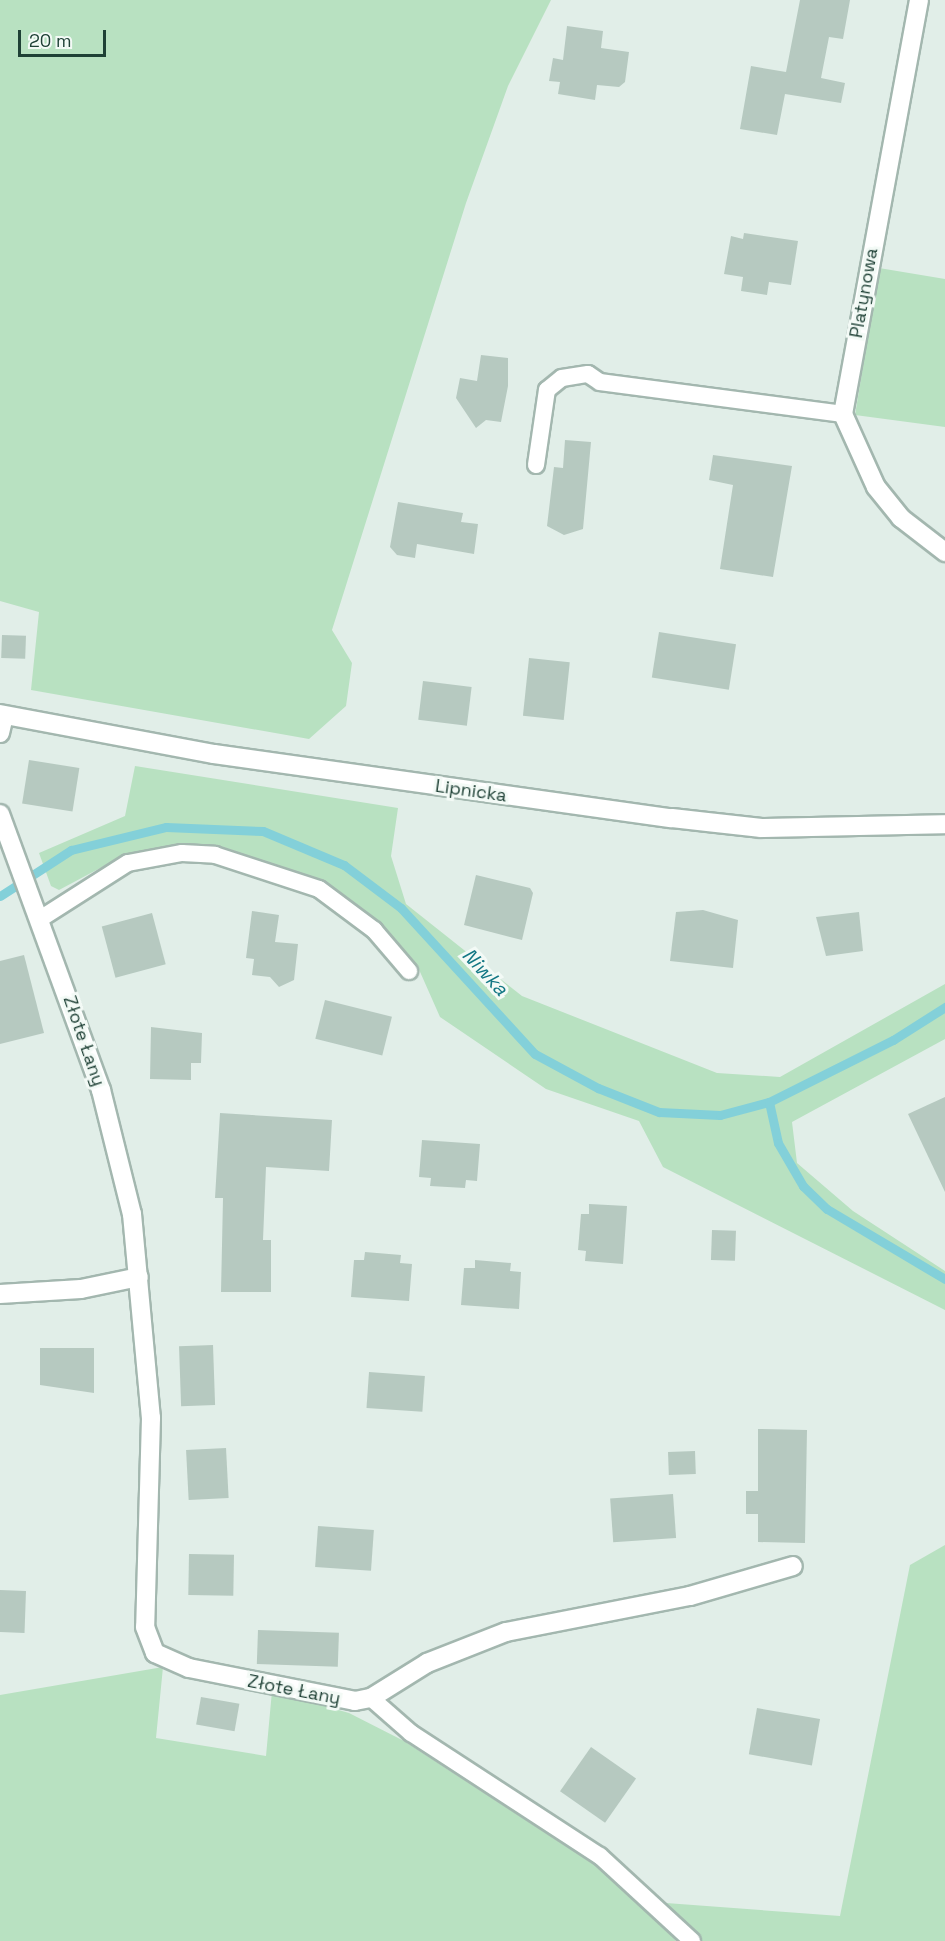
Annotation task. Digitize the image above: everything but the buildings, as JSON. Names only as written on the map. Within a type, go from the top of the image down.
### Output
[{"type":"street","name":"Platynowa","points":[[843,414],[919,0]]},
{"type":"street","points":[[843,414],[876,487],[901,518],[945,552]]},
{"type":"street","points":[[0,734],[2,715]]},
{"type":"street","name":"Lipnicka","points":[[2,715],[214,754],[672,818],[761,828],[945,824]]},
{"type":"street","name":"Złote Łany","points":[[0,814],[101,1090],[132,1214],[151,1418],[145,1627],[155,1653],[189,1668],[322,1697],[371,1698]]},
{"type":"street","points":[[0,1294],[81,1289],[139,1277]]},
{"type":"street","points":[[371,1698],[427,1663],[506,1632],[690,1596],[793,1566]]},
{"type":"lane","points":[[536,465],[547,390],[571,377],[588,374],[600,382],[843,414]]},
{"type":"lane","points":[[37,912],[128,863],[182,853],[215,855],[319,889],[374,930],[409,970]]},
{"type":"lane","points":[[371,1698],[411,1733],[600,1856],[692,1941]]},
{"type":"green space","points":[[0,0],[551,0],[508,86],[466,203],[332,630],[352,663],[346,706],[309,739],[31,690],[39,612],[0,601]]},
{"type":"green space","points":[[879,268],[945,279],[945,427],[855,415]]},
{"type":"green space","points":[[135,766],[398,808],[391,856],[406,904],[522,996],[717,1073],[780,1077],[945,984],[945,1039],[792,1122],[797,1163],[853,1211],[945,1271],[945,1310],[663,1167],[639,1121],[546,1089],[440,1017],[417,965],[328,883],[229,852],[186,846],[119,858],[59,890],[51,886],[39,853],[125,816]]},
{"type":"green space","points":[[945,1545],[945,1941],[701,1941],[666,1903],[840,1916],[910,1565]]},
{"type":"green space","points":[[163,1667],[156,1738],[266,1756],[272,1691],[349,1713],[404,1741],[598,1867],[658,1918],[676,1941],[0,1941],[0,1695]]},
{"type":"waterway","name":"Niwka","points":[[0,896],[71,850],[166,827],[263,831],[344,865],[401,908],[535,1054],[598,1088],[659,1112],[720,1115],[769,1102],[893,1040],[945,1007]]},
{"type":"waterway","points":[[769,1102],[778,1143],[803,1186],[827,1209],[945,1279]]}]
